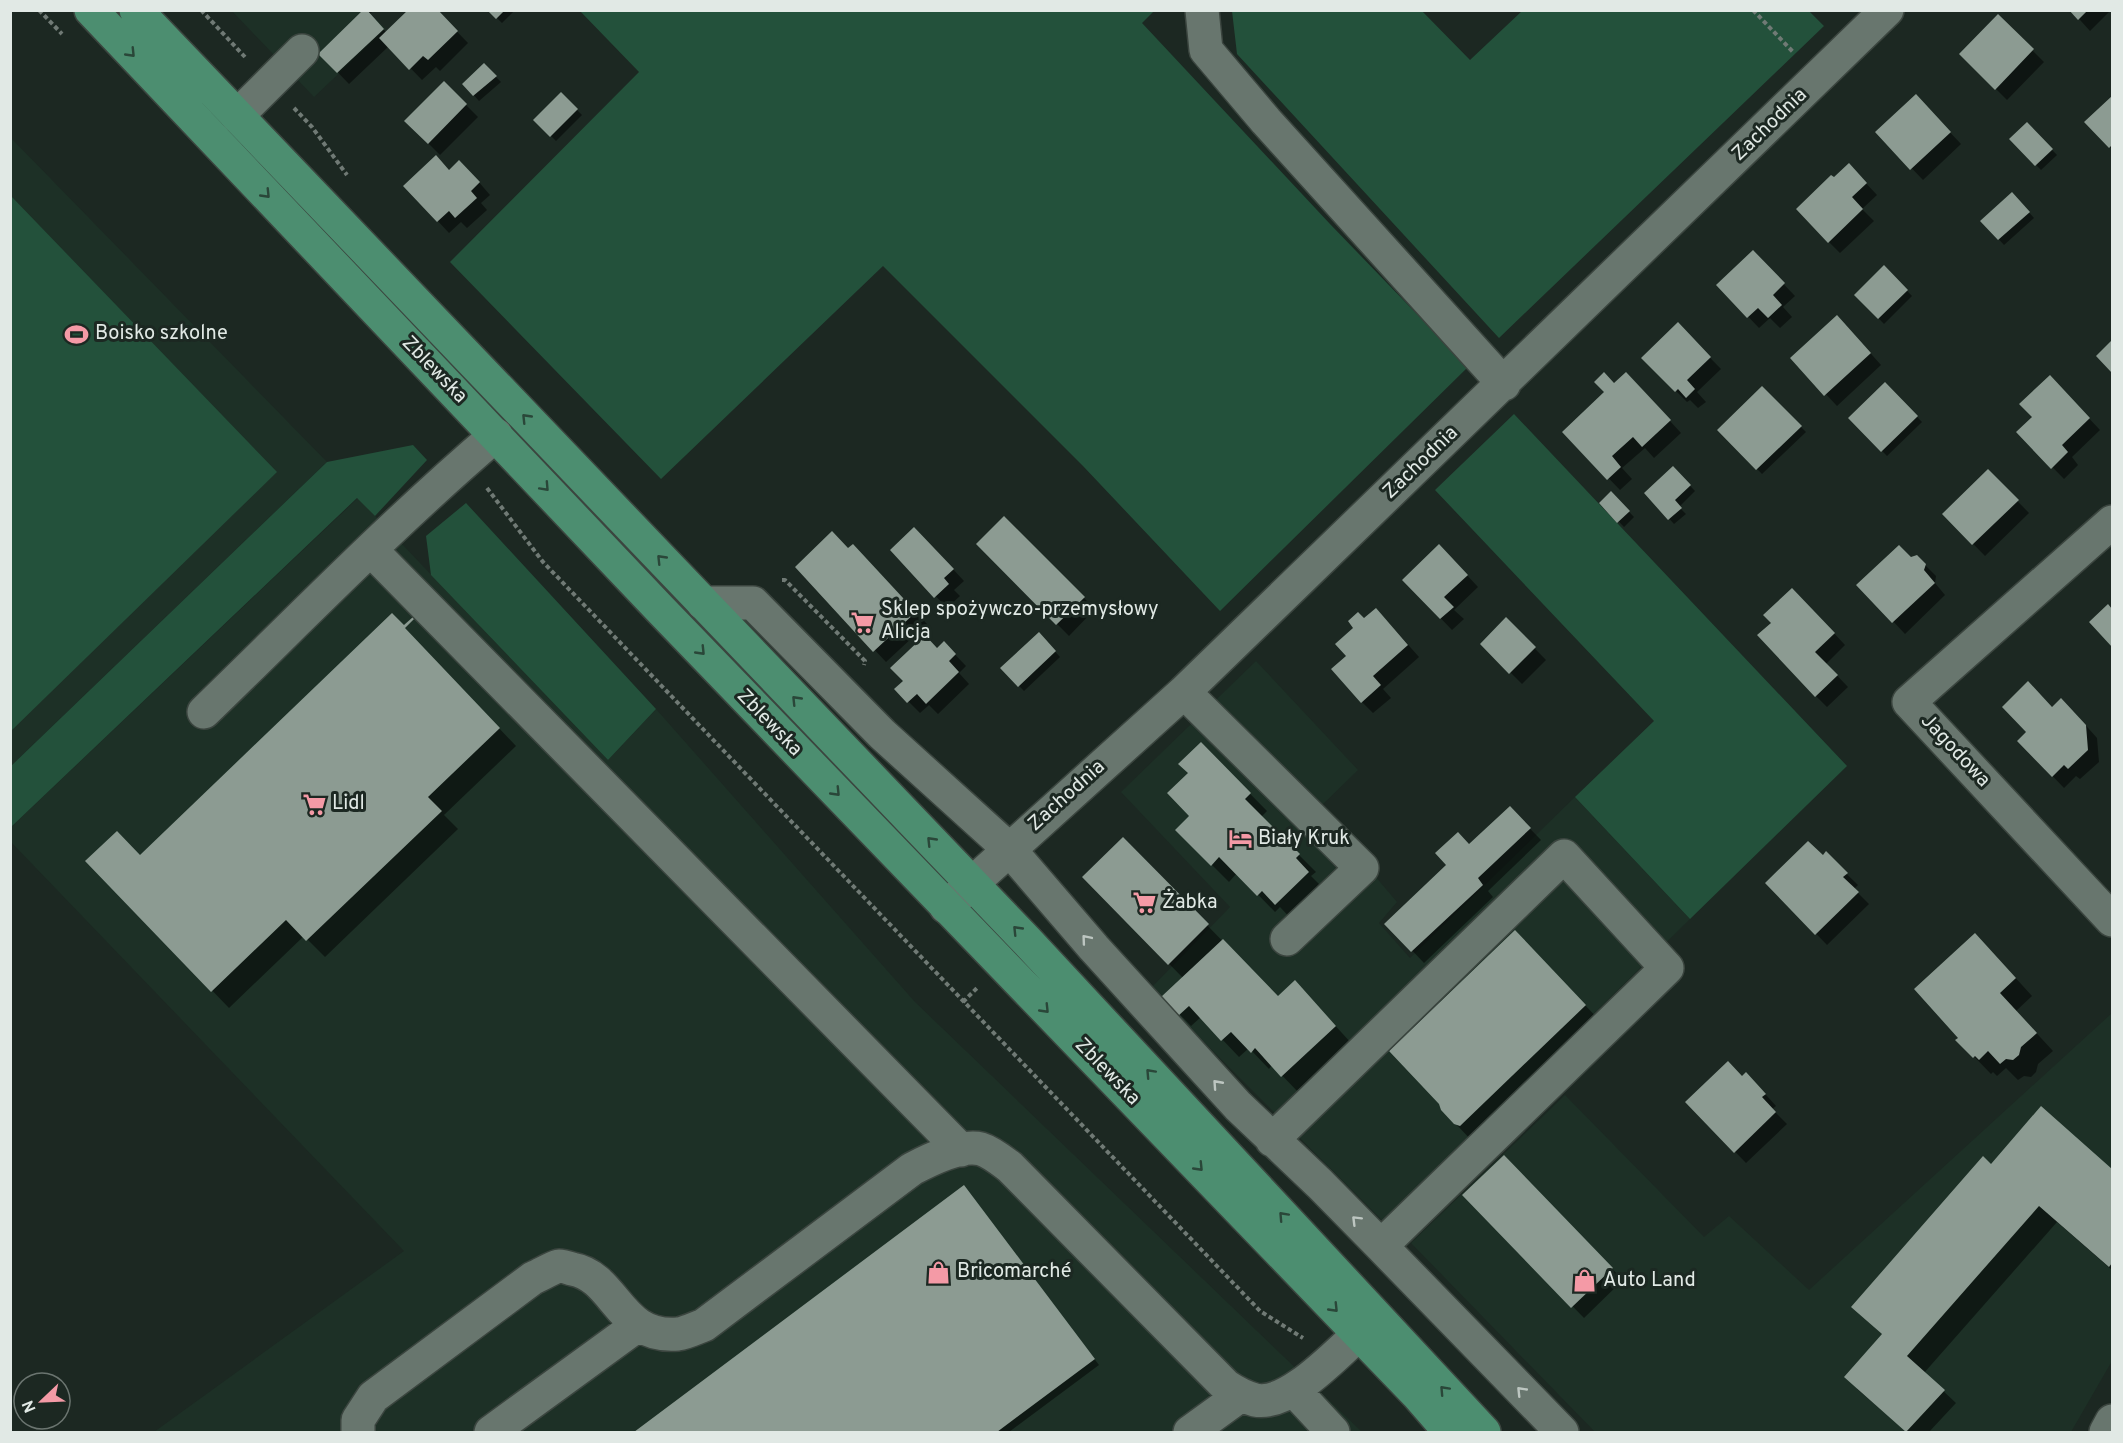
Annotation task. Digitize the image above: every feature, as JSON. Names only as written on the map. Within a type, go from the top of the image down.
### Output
[{"type":"main road","name":"Zblewska","points":[[91,10],[660,609],[1417,1394],[1450,1432]]},
{"type":"main road","name":"Zblewska","points":[[136,10],[971,883],[1484,1432]]},
{"type":"street","points":[[1202,10],[1206,50],[1266,121],[1504,384]]},
{"type":"street","name":"Zachodnia","points":[[946,907],[1184,692],[1887,10]]},
{"type":"street","points":[[237,116],[302,51]]},
{"type":"street","points":[[204,712],[371,550],[466,460],[496,435]]},
{"type":"street","name":"Jagodowa","points":[[2112,522],[1909,702],[2112,920]]},
{"type":"street","points":[[371,550],[961,1150]]},
{"type":"street","points":[[703,603],[753,603],[882,734],[1009,849],[1102,957],[1238,1106],[1320,1184],[1562,1432]]},
{"type":"street","points":[[1184,692],[1362,868],[1287,939]]},
{"type":"street","points":[[1272,1140],[1563,856],[1667,968],[1381,1246]]},
{"type":"street","points":[[358,1432],[358,1420],[374,1397],[533,1278],[559,1266],[584,1271],[603,1286],[618,1307],[638,1325],[654,1332],[679,1334],[704,1325],[912,1169],[935,1157],[961,1150],[981,1149],[1011,1167],[1226,1386],[1241,1395],[1257,1400],[1274,1399],[1294,1390],[1359,1334]]},
{"type":"street","points":[[491,1432],[638,1325]]},
{"type":"street","points":[[1294,1390],[1333,1432]]},
{"type":"street","points":[[1190,1432],[1241,1395]]},
{"type":"street","points":[[2106,1432],[2112,1421]]},
{"type":"path","points":[[39,10],[64,36]]},
{"type":"path","points":[[1753,10],[1818,78]]},
{"type":"path","points":[[466,460],[543,562],[1260,1311],[1333,1356]]},
{"type":"shaded area","points":[[232,11],[367,11],[386,29],[314,97]]},
{"type":"shaded area","name":"Boisko szkolne","points":[[11,138],[327,462],[11,766]]},
{"type":"shaded area","points":[[358,498],[608,760],[656,709],[915,1002],[1362,1432],[154,1432],[404,1251],[11,842],[11,827]]},
{"type":"shaded area","points":[[1256,661],[1358,770],[1318,809],[1397,902],[1379,923],[1410,958],[1575,797],[1690,919],[1383,1221],[1180,1018],[1152,987],[1230,907],[1121,792]]},
{"type":"shaded area","points":[[2112,1013],[2112,1361],[2071,1432],[1595,1432],[1411,1243],[1565,1095],[1704,1237],[1729,1216],[1809,1290]]},
{"type":"green space","points":[[580,11],[1154,11],[1142,23],[1330,224],[1468,367],[1220,611],[1083,466],[883,266],[661,479],[450,262],[639,72]]},
{"type":"green space","points":[[1232,11],[1422,11],[1470,60],[1522,11],[1809,11],[1824,26],[1499,338],[1237,54]]},
{"type":"green space","name":"Boisko szkolne","points":[[11,196],[277,472],[11,731]]},
{"type":"green space","points":[[1514,414],[1847,766],[1690,919],[1575,797],[1654,721],[1435,490]]},
{"type":"green space","points":[[413,445],[427,460],[375,516],[357,498],[11,827],[11,766],[327,462]]},
{"type":"green space","points":[[466,503],[656,709],[608,760],[431,575],[426,536]]},
{"type":"building","points":[[363,10],[367,10],[384,29],[337,73],[318,54]]},
{"type":"building","points":[[408,10],[438,10],[458,31],[428,60],[423,56],[409,70],[379,38]]},
{"type":"building","points":[[487,10],[505,10],[496,19]]},
{"type":"building","points":[[2069,10],[2088,10],[2078,20]]},
{"type":"building","points":[[1998,14],[2034,49],[1995,90],[1959,54]]},
{"type":"building","points":[[484,63],[497,76],[473,96],[462,84]]},
{"type":"building","points":[[444,81],[467,104],[428,144],[404,121]]},
{"type":"building","points":[[561,92],[578,109],[550,137],[533,120]]},
{"type":"building","points":[[1916,94],[1951,132],[1910,170],[1875,132]]},
{"type":"building","points":[[2112,96],[2112,145],[2109,148],[2084,122]]},
{"type":"building","points":[[2027,122],[2053,149],[2035,166],[2009,139]]},
{"type":"building","points":[[436,155],[449,170],[459,160],[480,182],[471,191],[477,198],[455,218],[449,211],[437,222],[403,186]]},
{"type":"building","points":[[1849,163],[1867,183],[1852,197],[1863,209],[1828,243],[1796,209],[1831,175],[1834,177]]},
{"type":"building","points":[[2012,192],[2030,212],[1998,240],[1980,221]]},
{"type":"building","points":[[1753,250],[1785,283],[1773,295],[1782,305],[1768,318],[1758,308],[1747,318],[1716,285]]},
{"type":"building","points":[[1884,265],[1908,290],[1878,319],[1854,295]]},
{"type":"building","points":[[1837,315],[1871,353],[1824,396],[1790,358]]},
{"type":"building","points":[[1678,322],[1711,357],[1687,380],[1695,389],[1686,398],[1678,389],[1675,392],[1641,358]]},
{"type":"building","points":[[2112,340],[2112,373],[2096,356]]},
{"type":"building","points":[[1604,372],[1614,383],[1626,372],[1671,420],[1642,447],[1633,437],[1612,456],[1621,467],[1607,480],[1562,432],[1604,392],[1594,382]]},
{"type":"building","points":[[2050,375],[2090,418],[2062,445],[2068,452],[2051,469],[2016,432],[2032,417],[2019,404]]},
{"type":"building","points":[[1885,382],[1918,416],[1881,452],[1848,418]]},
{"type":"building","points":[[1762,386],[1802,426],[1756,470],[1717,430]]},
{"type":"building","points":[[1673,466],[1691,485],[1675,500],[1682,508],[1668,520],[1644,493]]},
{"type":"building","points":[[1988,469],[2019,500],[1972,545],[1942,514]]},
{"type":"building","points":[[1611,491],[1630,511],[1617,523],[1599,503]]},
{"type":"building","points":[[1004,516],[1085,597],[1056,625],[976,544]]},
{"type":"building","points":[[914,527],[954,569],[944,578],[949,584],[934,598],[890,550]]},
{"type":"building","points":[[832,531],[848,548],[853,544],[916,612],[873,652],[795,567]]},
{"type":"building","points":[[1439,544],[1468,575],[1444,597],[1454,607],[1440,619],[1402,580]]},
{"type":"building","points":[[1899,545],[1911,557],[1917,555],[1926,564],[1924,570],[1935,583],[1892,623],[1856,585]]},
{"type":"building","points":[[1792,588],[1835,633],[1815,652],[1838,675],[1815,697],[1757,635],[1771,623],[1763,615]]},
{"type":"building","points":[[2108,604],[2112,609],[2112,647],[2089,622]]},
{"type":"building","points":[[1376,608],[1408,645],[1373,676],[1381,685],[1361,703],[1331,669],[1346,656],[1335,644],[1353,628],[1348,621],[1358,612],[1364,618]]},
{"type":"building","name":"Lidl","points":[[392,613],[404,625],[413,617],[415,618],[405,628],[500,728],[428,797],[442,811],[306,941],[286,920],[211,992],[85,861],[117,831],[140,855]]},
{"type":"building","points":[[1506,617],[1536,647],[1509,674],[1480,644]]},
{"type":"building","points":[[1039,632],[1056,651],[1018,687],[1000,668]]},
{"type":"building","points":[[925,635],[937,648],[944,641],[956,654],[949,661],[959,672],[926,704],[917,694],[907,703],[894,689],[903,681],[890,668]]},
{"type":"building","points":[[2028,681],[2052,707],[2061,698],[2086,725],[2088,750],[2068,769],[2064,765],[2052,777],[2017,741],[2026,732],[2002,707]]},
{"type":"building","points":[[1201,742],[1251,793],[1245,799],[1300,854],[1296,858],[1309,872],[1275,905],[1262,891],[1257,896],[1219,857],[1211,866],[1175,830],[1189,816],[1167,793],[1188,773],[1178,764]]},
{"type":"building","points":[[1510,806],[1531,828],[1478,878],[1483,885],[1411,952],[1384,924],[1446,865],[1435,853],[1458,832],[1469,844]]},
{"type":"building","points":[[1123,837],[1209,924],[1168,965],[1082,877]]},
{"type":"building","points":[[1808,841],[1823,855],[1826,851],[1848,873],[1843,877],[1859,892],[1815,935],[1765,883]]},
{"type":"building","points":[[1515,930],[1586,1005],[1460,1126],[1454,1124],[1441,1110],[1439,1104],[1389,1051]]},
{"type":"building","points":[[1975,933],[2016,978],[2000,993],[2037,1033],[2021,1047],[2019,1055],[2013,1060],[2006,1059],[2000,1064],[1988,1051],[1979,1060],[1975,1056],[1973,1058],[1955,1040],[1958,1038],[1914,989]]},
{"type":"building","points":[[1223,939],[1278,996],[1295,980],[1336,1026],[1281,1077],[1255,1048],[1251,1053],[1231,1032],[1221,1041],[1189,1006],[1178,1016],[1161,997]]},
{"type":"building","points":[[1728,1061],[1742,1076],[1746,1072],[1766,1094],[1762,1097],[1776,1112],[1734,1153],[1685,1102]]},
{"type":"building","points":[[2041,1106],[2112,1169],[2112,1263],[2109,1267],[2039,1206],[1907,1356],[1945,1390],[1906,1432],[1844,1377],[1882,1334],[1851,1307],[1983,1156],[1991,1164]]},
{"type":"building","points":[[1504,1155],[1613,1268],[1571,1308],[1462,1195]]},
{"type":"building","name":"Bricomarché","points":[[964,1185],[1095,1359],[997,1432],[634,1432]]},
{"type":"place","name":"Boisko szkolne","points":[[77,334]]},
{"type":"place","name":"Sklep spożywczo-przemysłowy Alicja","points":[[863,622]]},
{"type":"place","name":"Lidl","points":[[314,804]]},
{"type":"place","name":"Biały Kruk","points":[[1240,839]]},
{"type":"place","name":"Żabka","points":[[1144,903]]},
{"type":"place","name":"Bricomarché","points":[[939,1272]]},
{"type":"place","name":"Auto Land","points":[[1585,1281]]}]
